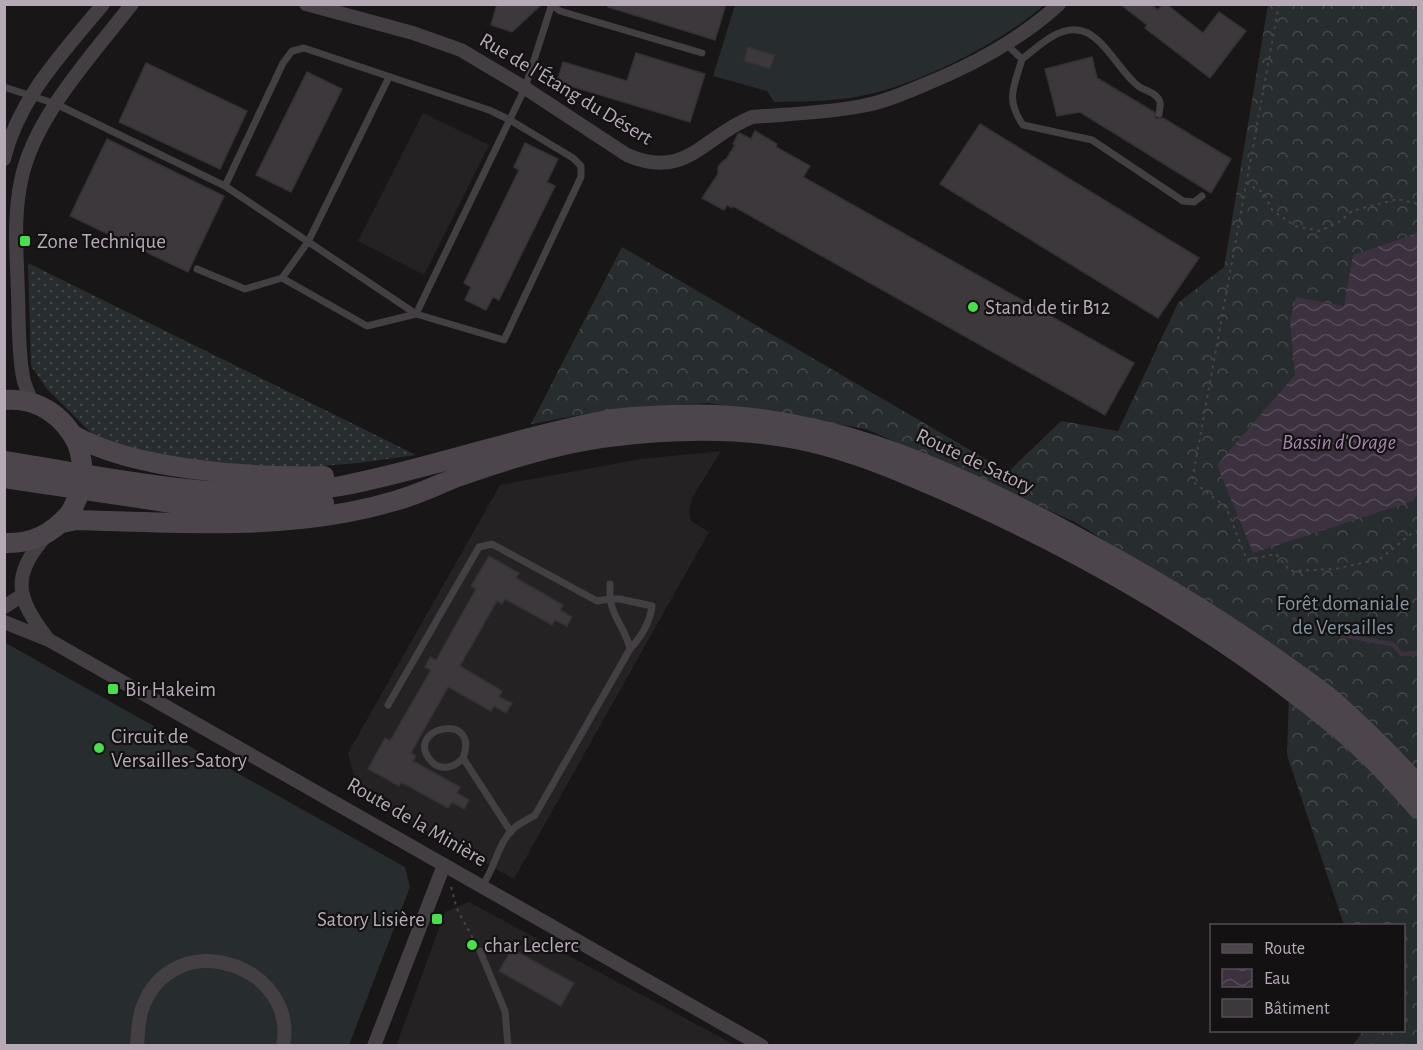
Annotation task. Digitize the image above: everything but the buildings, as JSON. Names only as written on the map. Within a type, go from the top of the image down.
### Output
[{"type":"main road","points":[[4,399],[32,402],[56,415],[76,440],[82,457],[83,481],[80,492],[60,523]]},
{"type":"main road","name":"Route de Satory","points":[[434,465],[485,448],[606,420],[674,415],[732,415],[781,421],[829,431],[902,454],[993,493],[1114,556],[1224,622],[1328,696],[1379,742],[1419,785]]},
{"type":"main road","name":"Route de Satory","points":[[462,476],[544,450],[607,437],[675,431],[780,436],[826,447],[896,470],[988,510],[1120,578],[1214,635],[1317,711],[1368,754],[1419,809]]},
{"type":"main road","points":[[76,440],[141,458],[246,475],[340,475],[434,465]]},
{"type":"main road","points":[[4,461],[186,489],[231,492],[338,486],[434,465]]},
{"type":"main road","points":[[4,543],[28,542],[60,523],[76,520],[240,524],[294,520],[399,500],[462,476]]},
{"type":"main road","points":[[4,478],[172,503],[245,508],[312,506],[462,476]]},
{"type":"street","points":[[5,154],[11,123],[103,4]]},
{"type":"street","points":[[32,402],[23,378],[22,367],[15,219],[21,179],[36,138],[56,104],[74,77],[132,4]]},
{"type":"street","name":"Rue de l'Étang du Désert","points":[[306,4],[413,33],[461,50],[525,88],[627,155],[643,162],[660,164],[679,161],[693,154],[735,123],[752,117],[861,106],[892,99],[954,73],[1007,45],[1043,19],[1059,4]]},
{"type":"street","points":[[49,640],[32,618],[21,596],[21,580],[37,547],[60,523]]},
{"type":"street","points":[[4,606],[21,596]]},
{"type":"street","name":"Route de la Minière","points":[[4,622],[49,640],[762,1046]]},
{"type":"street","points":[[374,1046],[444,865]]},
{"type":"street","points":[[137,1046],[142,1009],[150,991],[160,979],[174,968],[202,961],[218,961],[255,976],[269,988],[282,1018],[283,1046]]},
{"type":"lane","points":[[416,314],[525,88],[550,6],[560,11],[702,53]]},
{"type":"lane","points":[[1159,114],[1161,105],[1156,96],[1137,86],[1093,35],[1080,30],[1068,30],[1054,35],[1022,59],[1012,96],[1014,111],[1023,125],[1092,140],[1183,201],[1194,202],[1202,196]]},
{"type":"lane","points":[[1007,45],[1022,59]]},
{"type":"lane","points":[[4,87],[56,104],[225,186],[416,314],[504,340],[580,177],[581,166],[573,158],[489,110],[304,48],[292,51],[283,63],[225,186]]},
{"type":"lane","points":[[196,268],[245,289],[282,278],[308,242],[389,77]]},
{"type":"lane","points":[[282,278],[367,326],[416,314]]},
{"type":"lane","points":[[388,705],[479,547],[492,544],[597,601],[610,599],[652,606],[641,637],[630,649],[535,815],[511,832],[503,844],[488,879],[482,886]]},
{"type":"lane","points":[[610,584],[612,611],[627,636],[630,649]]},
{"type":"lane","points":[[439,728],[457,730],[465,740],[463,758],[453,766],[440,767],[434,764],[426,748],[429,736],[439,728]]},
{"type":"lane","points":[[463,758],[511,832]]},
{"type":"lane","points":[[480,951],[505,1011],[508,1046]]},
{"type":"path","points":[[1279,4],[1192,482],[1226,507],[1247,560],[1276,554],[1290,571],[1335,569],[1380,559],[1411,534],[1419,532]]},
{"type":"path","points":[[1245,183],[1264,193],[1272,210],[1295,226],[1320,231],[1339,222],[1352,211],[1397,199],[1419,204]]},
{"type":"path","points":[[457,909],[480,951]]},
{"type":"shaded area","points":[[423,113],[489,145],[424,275],[358,241]]},
{"type":"shaded area","points":[[721,451],[692,498],[689,510],[691,521],[709,532],[514,879],[358,793],[348,753],[500,485],[641,459]]},
{"type":"shaded area","points":[[469,902],[735,1045],[396,1046],[445,912]]},
{"type":"green space","points":[[735,5],[1044,5],[985,46],[914,80],[870,94],[846,98],[774,102],[767,91],[713,76]]},
{"type":"green space","name":"Forêt domaniale de Versailles","points":[[1268,5],[1418,5],[1418,1045],[1353,1045],[1362,1032],[1405,1032],[1405,924],[1344,924],[1287,755],[1290,666],[1176,586],[1075,522],[866,429],[708,403],[613,409],[531,424],[622,247],[1008,472],[1061,421],[1118,431],[1178,303],[1224,267]]},
{"type":"green space","points":[[28,263],[416,455],[297,468],[234,465],[173,459],[95,437],[47,389],[31,366]]},
{"type":"green space","name":"Circuit de Versailles-Satory","points":[[4,642],[405,867],[410,887],[349,1045],[5,1045]]},
{"type":"water","name":"Bassin d'Orage","points":[[1418,233],[1418,492],[1413,501],[1253,553],[1217,465],[1295,375],[1290,320],[1296,297],[1344,306],[1353,255]]},
{"type":"waterway","points":[[1294,619],[1321,631],[1391,644],[1401,654],[1418,653]]},
{"type":"place","name":"Zone Technique","points":[[25,241]]},
{"type":"place","name":"Stand de tir B12","points":[[973,307]]},
{"type":"place","name":"Bir Hakeim","points":[[113,689]]},
{"type":"place","name":"Circuit de Versailles-Satory","points":[[99,748]]},
{"type":"place","name":"Satory Lisière","points":[[437,919]]},
{"type":"place","name":"char Leclerc","points":[[472,945]]}]
